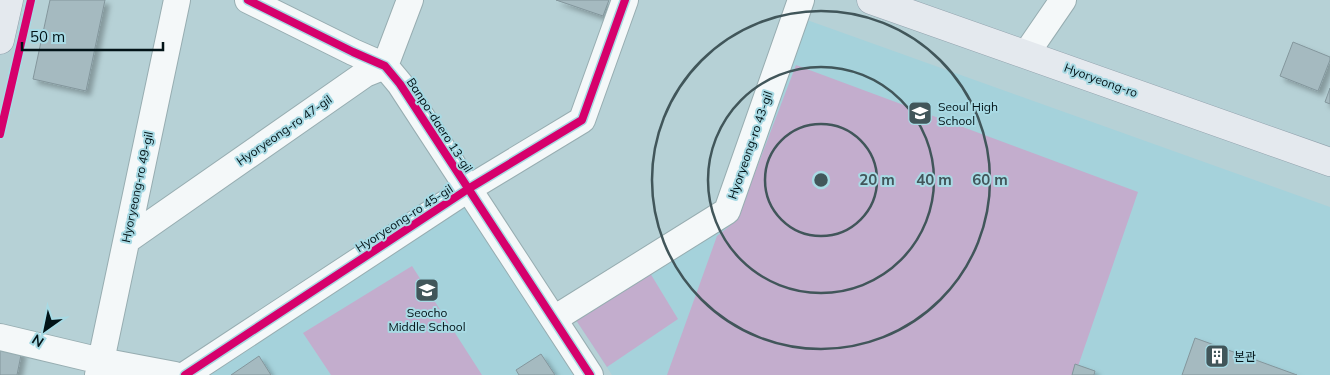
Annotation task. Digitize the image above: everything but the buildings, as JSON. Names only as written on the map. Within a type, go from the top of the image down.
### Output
[{"type":"main road","points":[[0,40],[9,0]]},
{"type":"main road","name":"Hyoryeong-ro","points":[[871,0],[1330,162]]},
{"type":"street","name":"Hyoryeong-ro 49-gil","points":[[100,368],[177,0]]},
{"type":"street","name":"Banpo-daero 13-gil","points":[[248,0],[385,66],[400,84],[590,375]]},
{"type":"street","points":[[385,66],[410,0]]},
{"type":"street","name":"Hyoryeong-ro 45-gil","points":[[185,375],[468,189],[582,120],[625,0]]},
{"type":"street","name":"Hyoryeong-ro 43-gil","points":[[554,319],[727,211],[801,0]]},
{"type":"street","points":[[1026,54],[1064,0]]},
{"type":"street","name":"Hyoryeong-ro 47-gil","points":[[127,240],[365,74],[385,66]]},
{"type":"street","points":[[0,337],[100,368],[176,375]]},
{"type":"shaded area","name":"Seoul High School","points":[[807,20],[1330,207],[1330,375],[612,375],[572,314],[736,212]]},
{"type":"shaded area","points":[[796,65],[1138,192],[1075,375],[667,375],[717,236],[737,220]]},
{"type":"shaded area","name":"Seocho Middle School","points":[[466,205],[575,375],[200,375]]},
{"type":"shaded area","points":[[412,266],[482,375],[331,375],[303,333]]},
{"type":"shaded area","points":[[647,268],[678,319],[607,367],[572,314]]},
{"type":"cycle path","points":[[0,134],[31,0]]},
{"type":"cycle path","points":[[248,0],[385,66],[400,84],[590,375]]},
{"type":"cycle path","points":[[185,375],[468,189],[582,120],[625,0]]},
{"type":"place","name":"Seoul High School","points":[[920,113]]},
{"type":"place","name":"Seocho Middle School","points":[[427,290]]},
{"type":"place","name":"본관","points":[[1217,356]]}]
